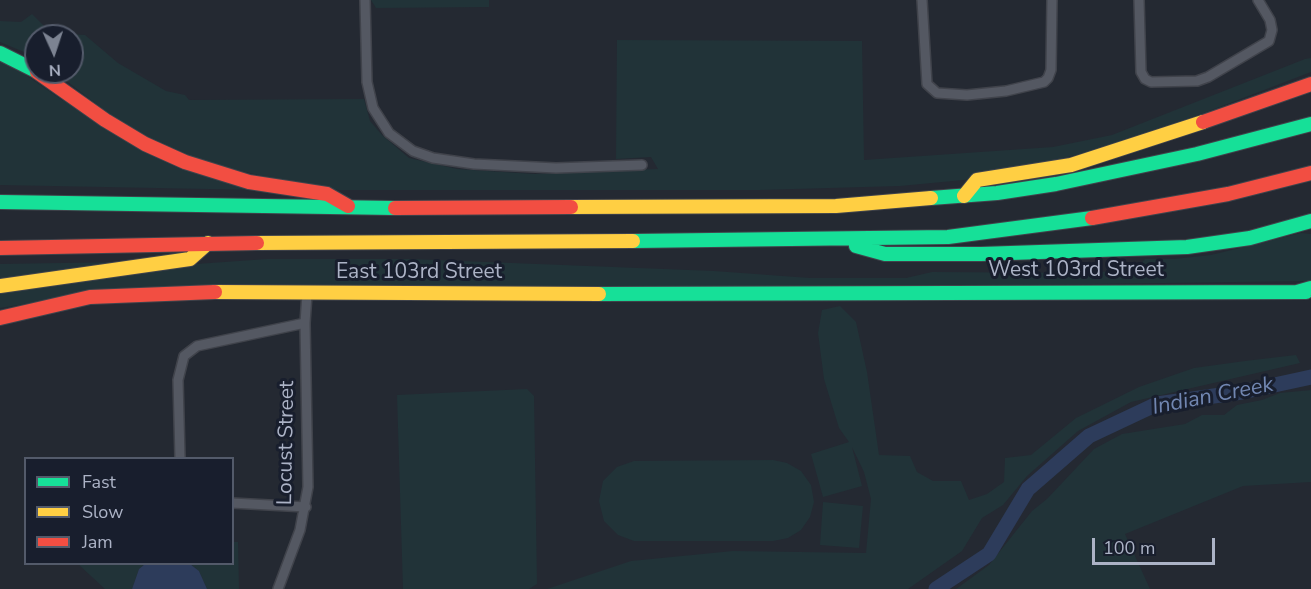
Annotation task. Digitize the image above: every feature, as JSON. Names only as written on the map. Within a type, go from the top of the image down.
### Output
[{"type":"main road","points":[[0,52],[24,65]]},
{"type":"main road","points":[[53,84],[105,120],[145,144],[185,162],[249,182],[327,194],[352,208]]},
{"type":"main road","points":[[964,196],[977,180],[1071,165],[1122,150],[1311,84]]},
{"type":"main road","points":[[0,202],[352,208],[836,206],[964,196],[1121,171],[1311,124]]},
{"type":"main road","points":[[0,248],[208,243],[837,240],[948,237],[1074,222],[1195,201],[1311,172]]},
{"type":"main road","points":[[837,240],[885,254],[981,254],[1187,247],[1250,238],[1308,224]]},
{"type":"main road","points":[[0,286],[190,259],[208,243]]},
{"type":"main road","name":"West 103rd Street","points":[[841,293],[1297,292],[1311,290]]},
{"type":"main road","name":"East 103rd Street","points":[[0,318],[87,297],[122,294],[841,293]]},
{"type":"street","points":[[365,0],[367,82],[373,108],[380,121],[400,143],[412,151],[433,158],[474,164],[556,168],[642,165]]},
{"type":"street","points":[[922,0],[927,84],[937,93],[967,95],[1006,92],[1044,82],[1048,78],[1052,70],[1052,0]]},
{"type":"street","points":[[1139,0],[1142,72],[1145,79],[1151,82],[1197,81],[1208,77],[1269,41],[1272,30],[1270,20],[1258,0]]},
{"type":"street","name":"Locust Street","points":[[278,589],[306,507],[308,478],[305,323],[307,294]]},
{"type":"street","points":[[180,457],[178,380],[179,368],[184,356],[197,346],[305,323]]},
{"type":"street","points":[[234,503],[306,507]]},
{"type":"shaded area","points":[[371,0],[489,0],[489,7],[376,8]]},
{"type":"shaded area","points":[[32,14],[42,24],[24,24],[24,52],[0,42],[0,21],[21,22]]},
{"type":"shaded area","points":[[84,35],[118,63],[166,91],[185,95],[189,100],[364,99],[370,121],[382,135],[409,158],[457,169],[534,174],[658,169],[651,157],[616,159],[617,40],[862,41],[864,160],[1053,147],[1112,135],[1311,58],[1311,72],[1123,144],[974,179],[900,186],[759,190],[339,190],[315,188],[197,161],[126,127],[70,84],[84,84]]},
{"type":"shaded area","points":[[0,61],[24,74],[24,84],[39,84],[62,100],[260,190],[0,185]]},
{"type":"shaded area","points":[[1301,233],[1311,234],[1311,280],[1308,281],[952,286],[122,288],[0,308],[0,291],[168,266],[267,259],[411,259],[714,271],[810,278],[906,278],[932,272],[1088,273],[1136,269],[1145,259],[1211,255]]},
{"type":"shaded area","points":[[122,262],[0,280],[0,264]]},
{"type":"shaded area","points":[[840,306],[856,322],[867,372],[879,455],[910,456],[917,472],[933,481],[961,481],[969,500],[987,494],[1004,482],[1005,458],[1031,455],[1076,418],[1139,387],[1194,368],[1296,355],[1300,363],[1131,402],[1078,431],[1027,476],[1003,505],[982,518],[962,551],[908,589],[547,589],[631,561],[733,551],[866,553],[871,499],[864,472],[852,447],[862,486],[823,497],[811,454],[849,442],[839,428],[824,379],[818,333],[822,310]]},
{"type":"shaded area","points":[[527,389],[534,396],[537,584],[529,589],[403,589],[397,395]]},
{"type":"shaded area","points":[[1311,390],[1311,482],[1243,486],[1125,534],[1150,589],[956,589],[989,565],[1032,511],[1047,499],[1094,449],[1122,434],[1185,424],[1202,415],[1224,415],[1237,405],[1262,400],[1280,393]]},
{"type":"shaded area","points":[[773,460],[787,463],[801,471],[811,485],[814,502],[810,517],[801,530],[788,538],[773,541],[634,541],[618,535],[604,521],[599,501],[603,481],[617,467],[634,461]]},
{"type":"shaded area","points":[[823,502],[863,506],[859,548],[820,545]]},
{"type":"shaded area","points":[[234,542],[238,542],[239,589],[207,589],[199,571],[191,565],[234,565]]},
{"type":"shaded area","points":[[79,565],[144,565],[139,569],[132,589],[105,589]]},
{"type":"water","points":[[144,565],[191,565],[199,571],[207,589],[132,589],[139,569]]},
{"type":"waterway","name":"Indian Creek","points":[[936,589],[989,554],[1028,489],[1089,436],[1157,404],[1242,392],[1311,377]]},
{"type":"traffic: fast","points":[[0,53],[24,65]]},
{"type":"traffic: fast","points":[[931,198],[997,193],[1056,184],[1197,154],[1311,124]]},
{"type":"traffic: fast","points":[[0,202],[395,208]]},
{"type":"traffic: fast","points":[[633,241],[948,237],[1092,218]]},
{"type":"traffic: fast","points":[[856,246],[885,254],[981,254],[1187,247],[1250,238],[1311,221]]},
{"type":"traffic: fast","points":[[1297,292],[1311,288]]},
{"type":"traffic: fast","points":[[599,294],[1306,292]]},
{"type":"traffic: slow","points":[[964,196],[977,180],[1071,165],[1203,122]]},
{"type":"traffic: slow","points":[[571,207],[836,206],[931,198]]},
{"type":"traffic: slow","points":[[257,243],[633,241]]},
{"type":"traffic: slow","points":[[0,286],[190,259],[208,243]]},
{"type":"traffic: slow","points":[[215,292],[599,294]]},
{"type":"traffic: jam","points":[[54,84],[105,120],[145,144],[185,162],[249,182],[327,194],[348,206]]},
{"type":"traffic: jam","points":[[1203,122],[1311,84]]},
{"type":"traffic: jam","points":[[1092,218],[1228,194],[1311,173]]},
{"type":"traffic: jam","points":[[395,208],[571,207]]},
{"type":"traffic: jam","points":[[0,248],[257,243]]},
{"type":"traffic: jam","points":[[0,318],[90,297],[215,292]]}]
